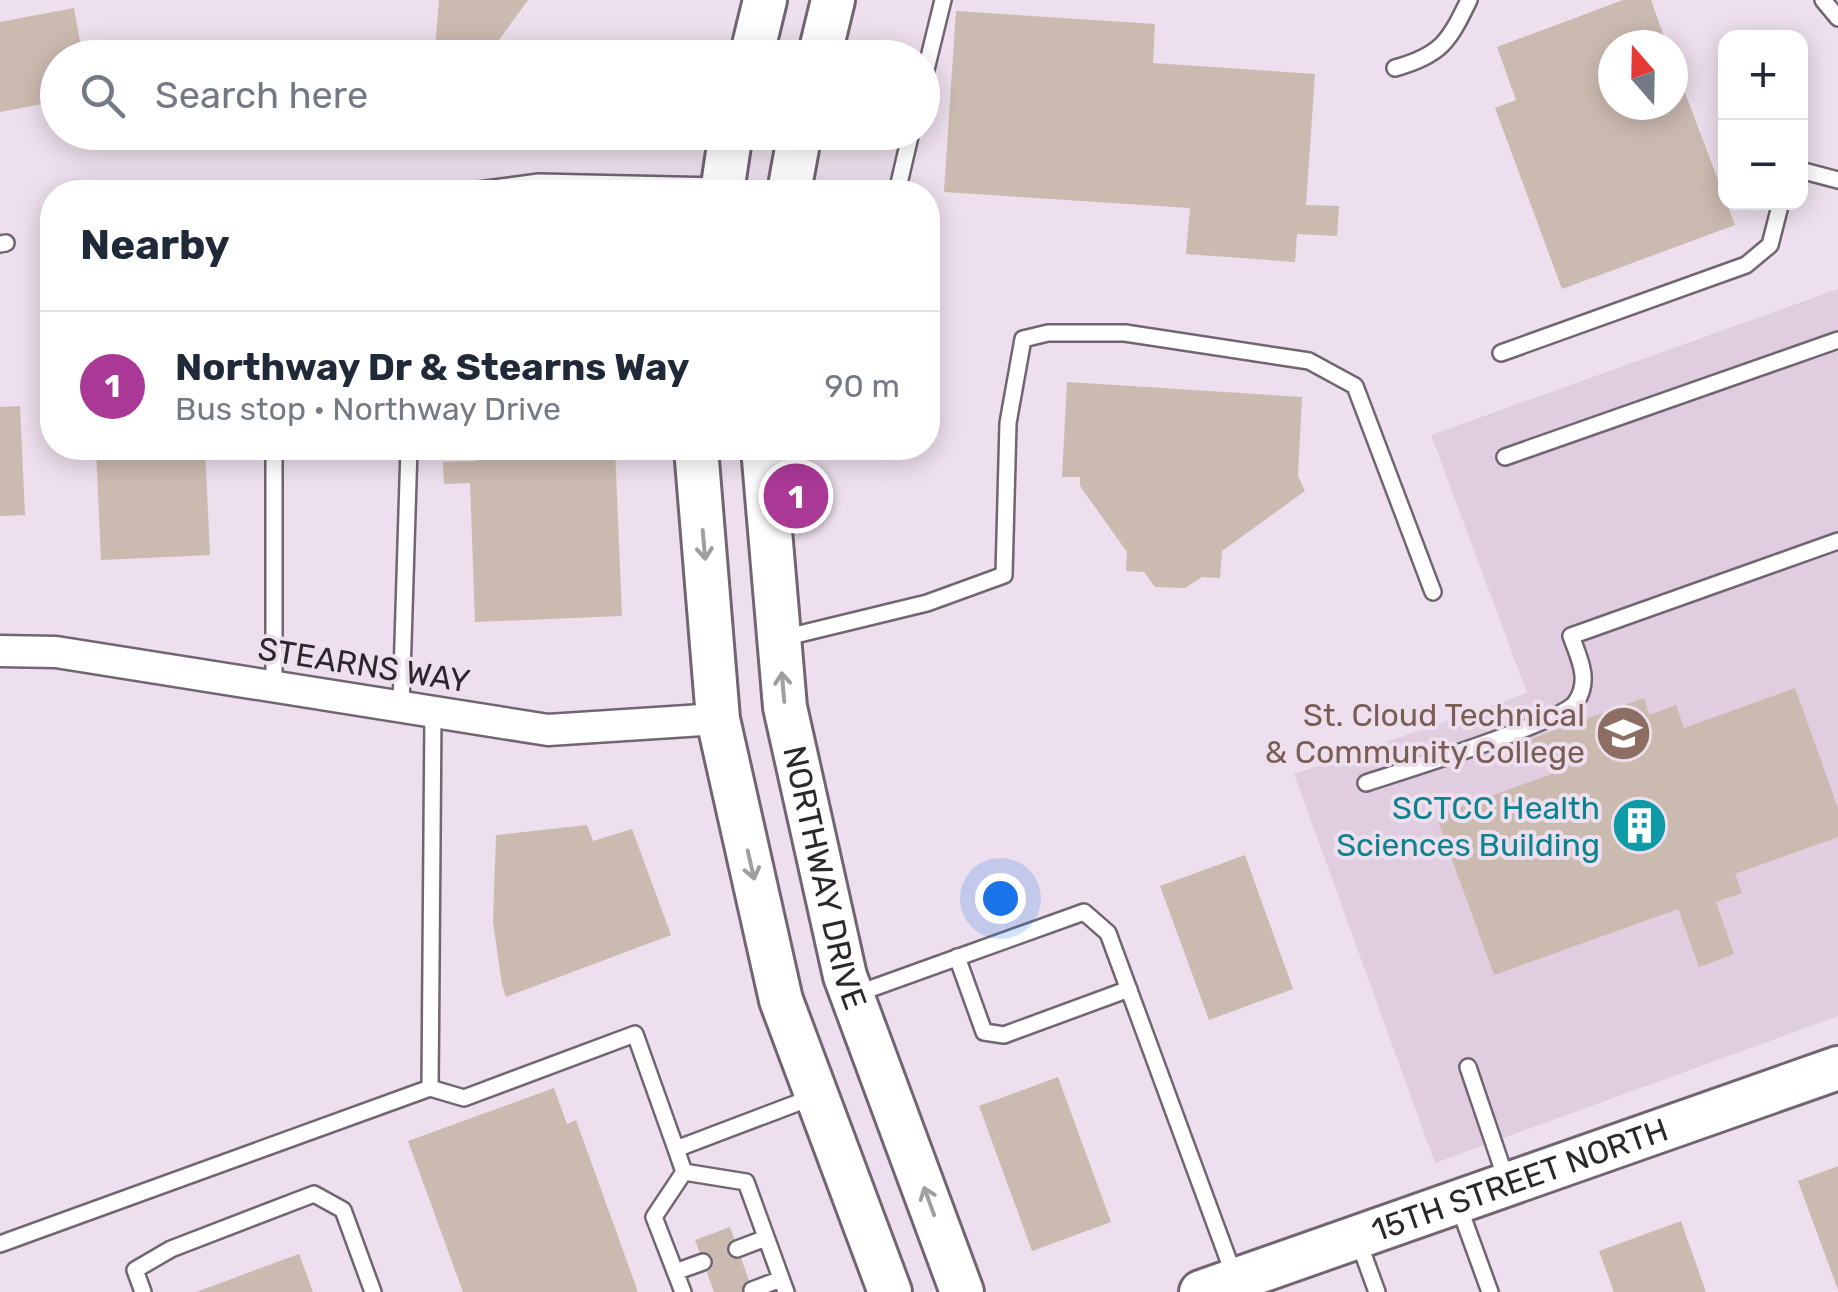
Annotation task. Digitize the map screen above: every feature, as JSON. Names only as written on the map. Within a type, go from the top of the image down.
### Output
[{"type":"street","points":[[755,40],[765,0]]},
{"type":"street","points":[[824,40],[834,0]]},
{"type":"street","points":[[724,180],[729,150]]},
{"type":"street","points":[[795,180],[798,150]]},
{"type":"street","points":[[697,460],[718,719],[781,1000],[890,1292]]},
{"type":"street","name":"NORTHWAY DRIVE","points":[[764,460],[785,707],[845,976],[962,1292]]},
{"type":"street","name":"STEARNS WAY","points":[[0,651],[56,652],[548,730],[718,719]]},
{"type":"street","name":"15TH STREET NORTH","points":[[1238,1284],[1456,1200],[1838,1068]]},
{"type":"lane","points":[[933,40],[943,0]]},
{"type":"lane","points":[[1396,68],[1424,60],[1448,42],[1469,0]]},
{"type":"lane","points":[[1824,0],[1838,18]]},
{"type":"lane","points":[[900,180],[908,150]]},
{"type":"lane","points":[[1808,172],[1838,180]]},
{"type":"lane","points":[[1501,353],[1746,265],[1770,245],[1779,210]]},
{"type":"lane","points":[[779,639],[928,603],[1004,575],[1008,423],[1023,338],[1048,333],[1125,333],[1309,360],[1355,386],[1433,592]]},
{"type":"lane","points":[[1505,457],[1838,340]]},
{"type":"lane","points":[[274,460],[274,686]]},
{"type":"lane","points":[[401,706],[409,460]]},
{"type":"lane","points":[[1366,783],[1546,721],[1575,704],[1585,675],[1571,636],[1838,541]]},
{"type":"lane","points":[[430,1088],[434,712]]},
{"type":"lane","points":[[852,996],[1084,912],[1108,933],[1238,1284]]},
{"type":"lane","points":[[957,957],[984,1032],[1004,1035],[1129,989]]},
{"type":"lane","points":[[0,1244],[430,1088],[464,1098],[635,1034],[684,1172]]},
{"type":"lane","points":[[1468,1067],[1508,1182]]},
{"type":"lane","points":[[676,1149],[817,1096]]},
{"type":"lane","points":[[684,1172],[746,1182],[783,1285],[752,1290]]},
{"type":"lane","points":[[682,1292],[654,1217],[684,1172]]},
{"type":"lane","points":[[143,1292],[135,1270],[159,1256],[314,1194],[343,1210],[373,1292]]},
{"type":"lane","points":[[1456,1200],[1490,1292]]},
{"type":"lane","points":[[1357,1236],[1377,1292]]},
{"type":"lane","points":[[738,1249],[766,1238]]},
{"type":"lane","points":[[675,1272],[703,1262]]},
{"type":"shaded area","name":"St. Cloud Technical & Community College","points":[[1838,289],[1838,1016],[1435,1163],[1294,774],[1527,693],[1431,435]]},
{"type":"building","points":[[439,0],[528,0],[499,40],[436,40]]},
{"type":"building","points":[[1623,0],[1651,0],[1662,30],[1598,30],[1598,120],[1688,120],[1688,101],[1718,180],[1718,210],[1729,210],[1735,225],[1562,289],[1495,108],[1516,100],[1497,47]]},
{"type":"building","points":[[74,8],[80,40],[40,40],[40,104],[0,112],[0,22]]},
{"type":"building","points":[[956,11],[1155,24],[1153,63],[1315,74],[1306,205],[1339,206],[1337,236],[1297,234],[1295,262],[1186,254],[1190,208],[944,192]]},
{"type":"building","points":[[1067,382],[1302,397],[1298,476],[1305,491],[1222,551],[1220,578],[1202,577],[1185,588],[1155,587],[1144,572],[1126,571],[1127,552],[1080,486],[1080,477],[1062,477]]},
{"type":"building","points":[[20,406],[25,515],[0,516],[0,407]]},
{"type":"building","points":[[97,460],[206,460],[210,555],[101,560]]},
{"type":"building","points":[[616,460],[622,616],[475,622],[470,483],[444,484],[443,462]]},
{"type":"building","name":"SCTCC Health Sciences Building","points":[[1795,688],[1838,808],[1838,837],[1735,874],[1742,893],[1716,902],[1734,954],[1699,967],[1678,909],[1494,975],[1436,816],[1560,771],[1554,753],[1532,761],[1525,741],[1644,698],[1649,715],[1676,705],[1684,728]]},
{"type":"building","points":[[587,825],[593,841],[632,829],[671,935],[506,997],[493,922],[496,835]]},
{"type":"building","points":[[1245,855],[1293,989],[1209,1020],[1160,886]]},
{"type":"building","points":[[1058,1077],[1111,1222],[1032,1251],[979,1106]]},
{"type":"building","points":[[554,1088],[567,1124],[576,1120],[638,1292],[463,1292],[408,1141]]},
{"type":"building","points":[[1838,1166],[1838,1290],[1798,1181]]},
{"type":"building","points":[[1681,1221],[1706,1292],[1614,1292],[1599,1251]]},
{"type":"building","points":[[730,1227],[753,1292],[714,1292],[695,1240]]},
{"type":"building","points":[[299,1254],[313,1292],[196,1292]]},
{"type":"place","name":"Northway Dr & Stearns Way","points":[[796,496]]},
{"type":"place","name":"St. Cloud Technical & Community College","points":[[1624,733]]},
{"type":"place","name":"SCTCC Health Sciences Building","points":[[1639,826]]}]
